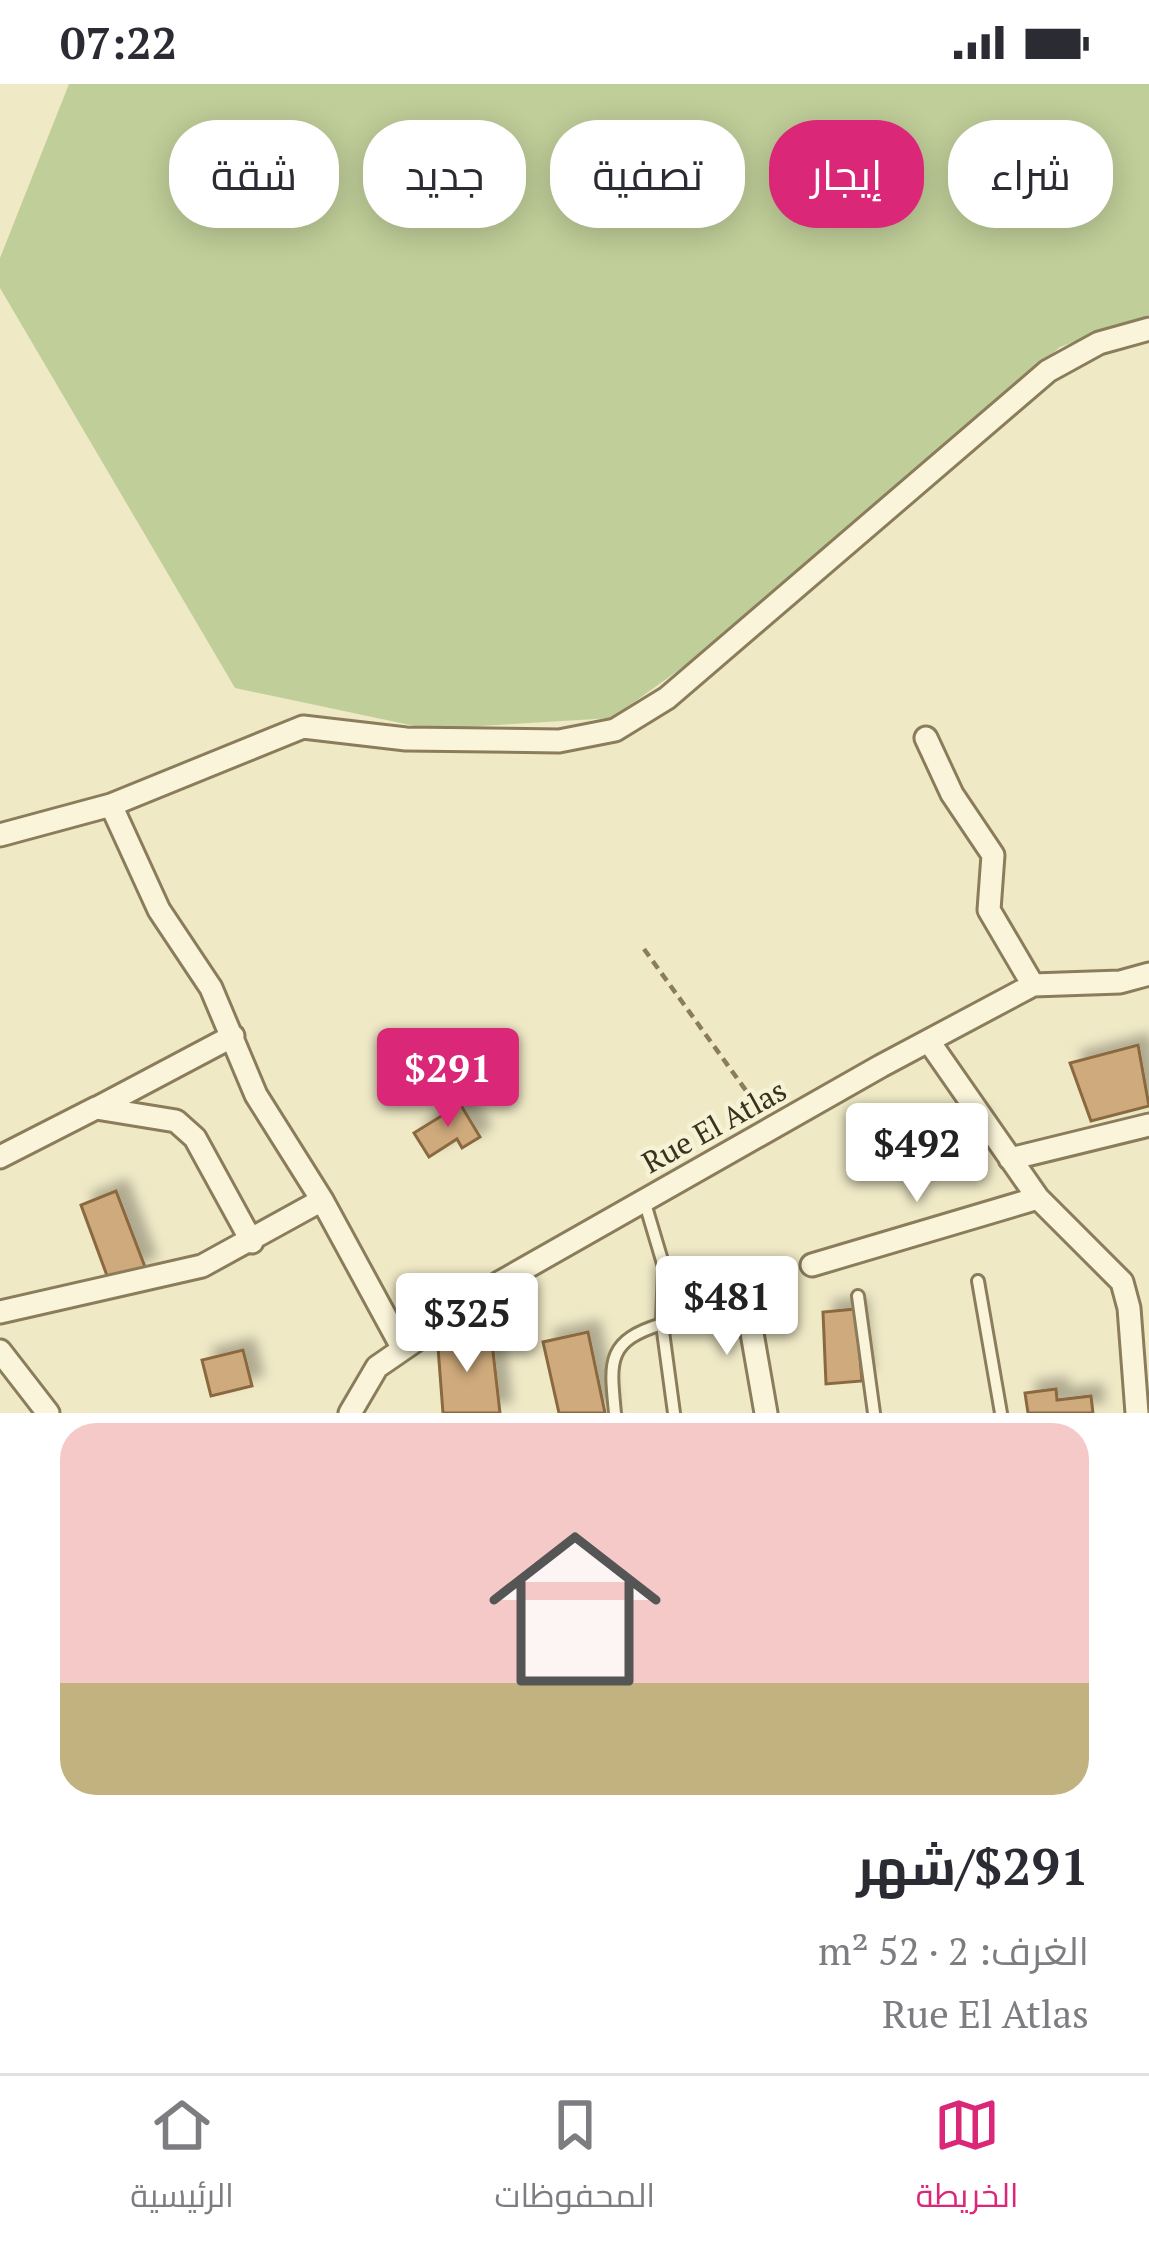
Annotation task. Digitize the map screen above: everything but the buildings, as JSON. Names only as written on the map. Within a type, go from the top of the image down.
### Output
[{"type":"street","points":[[0,835],[110,805],[303,727],[406,739],[559,741],[592,738],[634,721],[1048,371],[1099,343],[1149,329]]},
{"type":"street","points":[[926,738],[952,794],[993,855],[989,910],[1034,985]]},
{"type":"street","points":[[110,805],[152,898],[211,988],[256,1095],[322,1200],[403,1349]]},
{"type":"street","name":"Rue El Atlas","points":[[350,1413],[367,1378],[534,1260],[773,1128],[1034,985],[1120,982],[1149,974]]},
{"type":"street","points":[[0,1157],[232,1036]]},
{"type":"street","points":[[930,1043],[1038,1198],[1122,1282],[1129,1308],[1137,1413]]},
{"type":"street","points":[[96,1108],[164,1118],[188,1129],[253,1242]]},
{"type":"street","points":[[1010,1159],[1149,1125]]},
{"type":"street","points":[[812,1264],[1038,1198]]},
{"type":"street","points":[[0,1312],[176,1274],[253,1242],[322,1200]]},
{"type":"street","points":[[745,1293],[766,1413]]},
{"type":"street","points":[[0,1351],[48,1413]]},
{"type":"lane","points":[[644,1200],[664,1267],[662,1324],[674,1413]]},
{"type":"lane","points":[[978,1281],[1001,1413]]},
{"type":"lane","points":[[857,1295],[874,1413]]},
{"type":"lane","points":[[615,1413],[610,1364],[618,1348],[643,1330],[662,1324]]},
{"type":"path","points":[[644,949],[773,1128]]},
{"type":"green space","points":[[69,84],[1149,84],[1149,315],[1060,347],[765,608],[612,718],[429,729],[235,688],[0,288],[0,258]]}]
